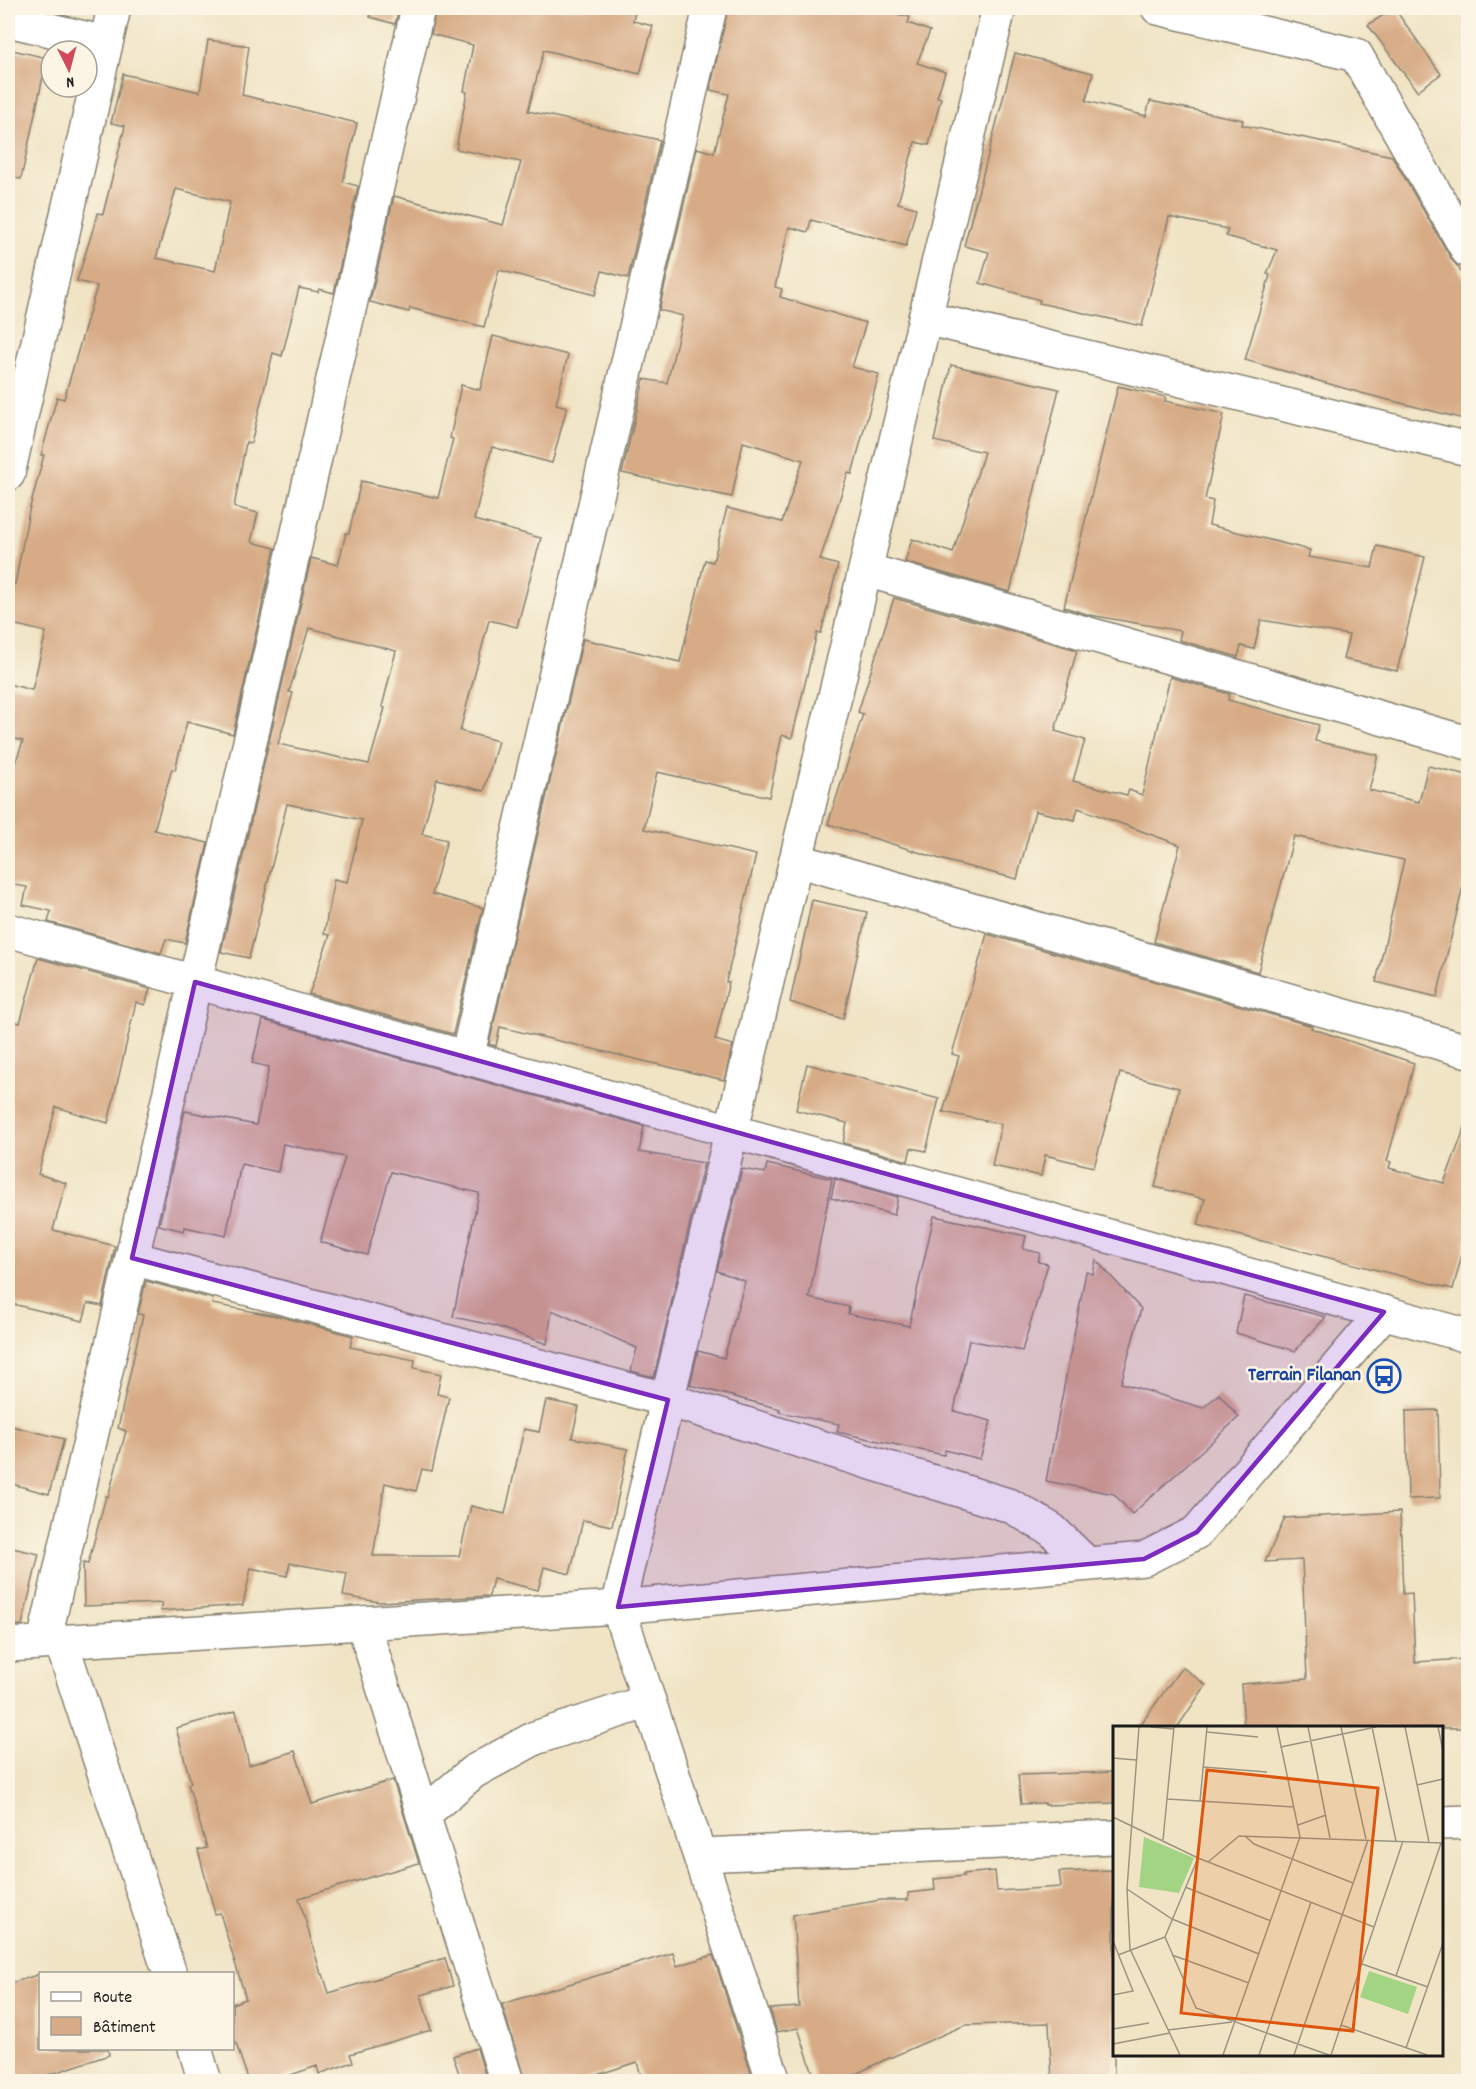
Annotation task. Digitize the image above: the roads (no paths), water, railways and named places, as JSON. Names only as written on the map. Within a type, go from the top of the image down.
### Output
[{"type":"street","points":[[8,474],[114,8]]},
{"type":"street","points":[[169,1972],[53,1642],[132,1258],[418,8]]},
{"type":"street","points":[[467,1058],[710,8]]},
{"type":"street","points":[[774,2082],[618,1607],[999,8]]},
{"type":"street","points":[[1158,8],[1356,54],[1468,250]]},
{"type":"street","points":[[8,20],[106,43]]},
{"type":"street","points":[[925,318],[1468,449]]},
{"type":"street","points":[[866,570],[1468,744]]},
{"type":"street","points":[[796,860],[1468,1051]]},
{"type":"street","points":[[8,930],[1468,1334]]},
{"type":"street","points":[[132,1258],[668,1400],[1011,1506],[1052,1530],[1087,1564]]},
{"type":"street","points":[[8,1645],[618,1607],[1144,1559],[1197,1532],[1384,1312]]},
{"type":"street","points":[[363,1623],[507,2082]]},
{"type":"street","points":[[423,1815],[473,1772],[535,1738],[649,1701]]},
{"type":"street","points":[[1443,1823],[1468,1822]]},
{"type":"street","points":[[700,1856],[1113,1837]]},
{"type":"street","points":[[195,2050],[206,2082]]},
{"type":"place","name":"Terrain Filanan","points":[[1384,1376]]}]
